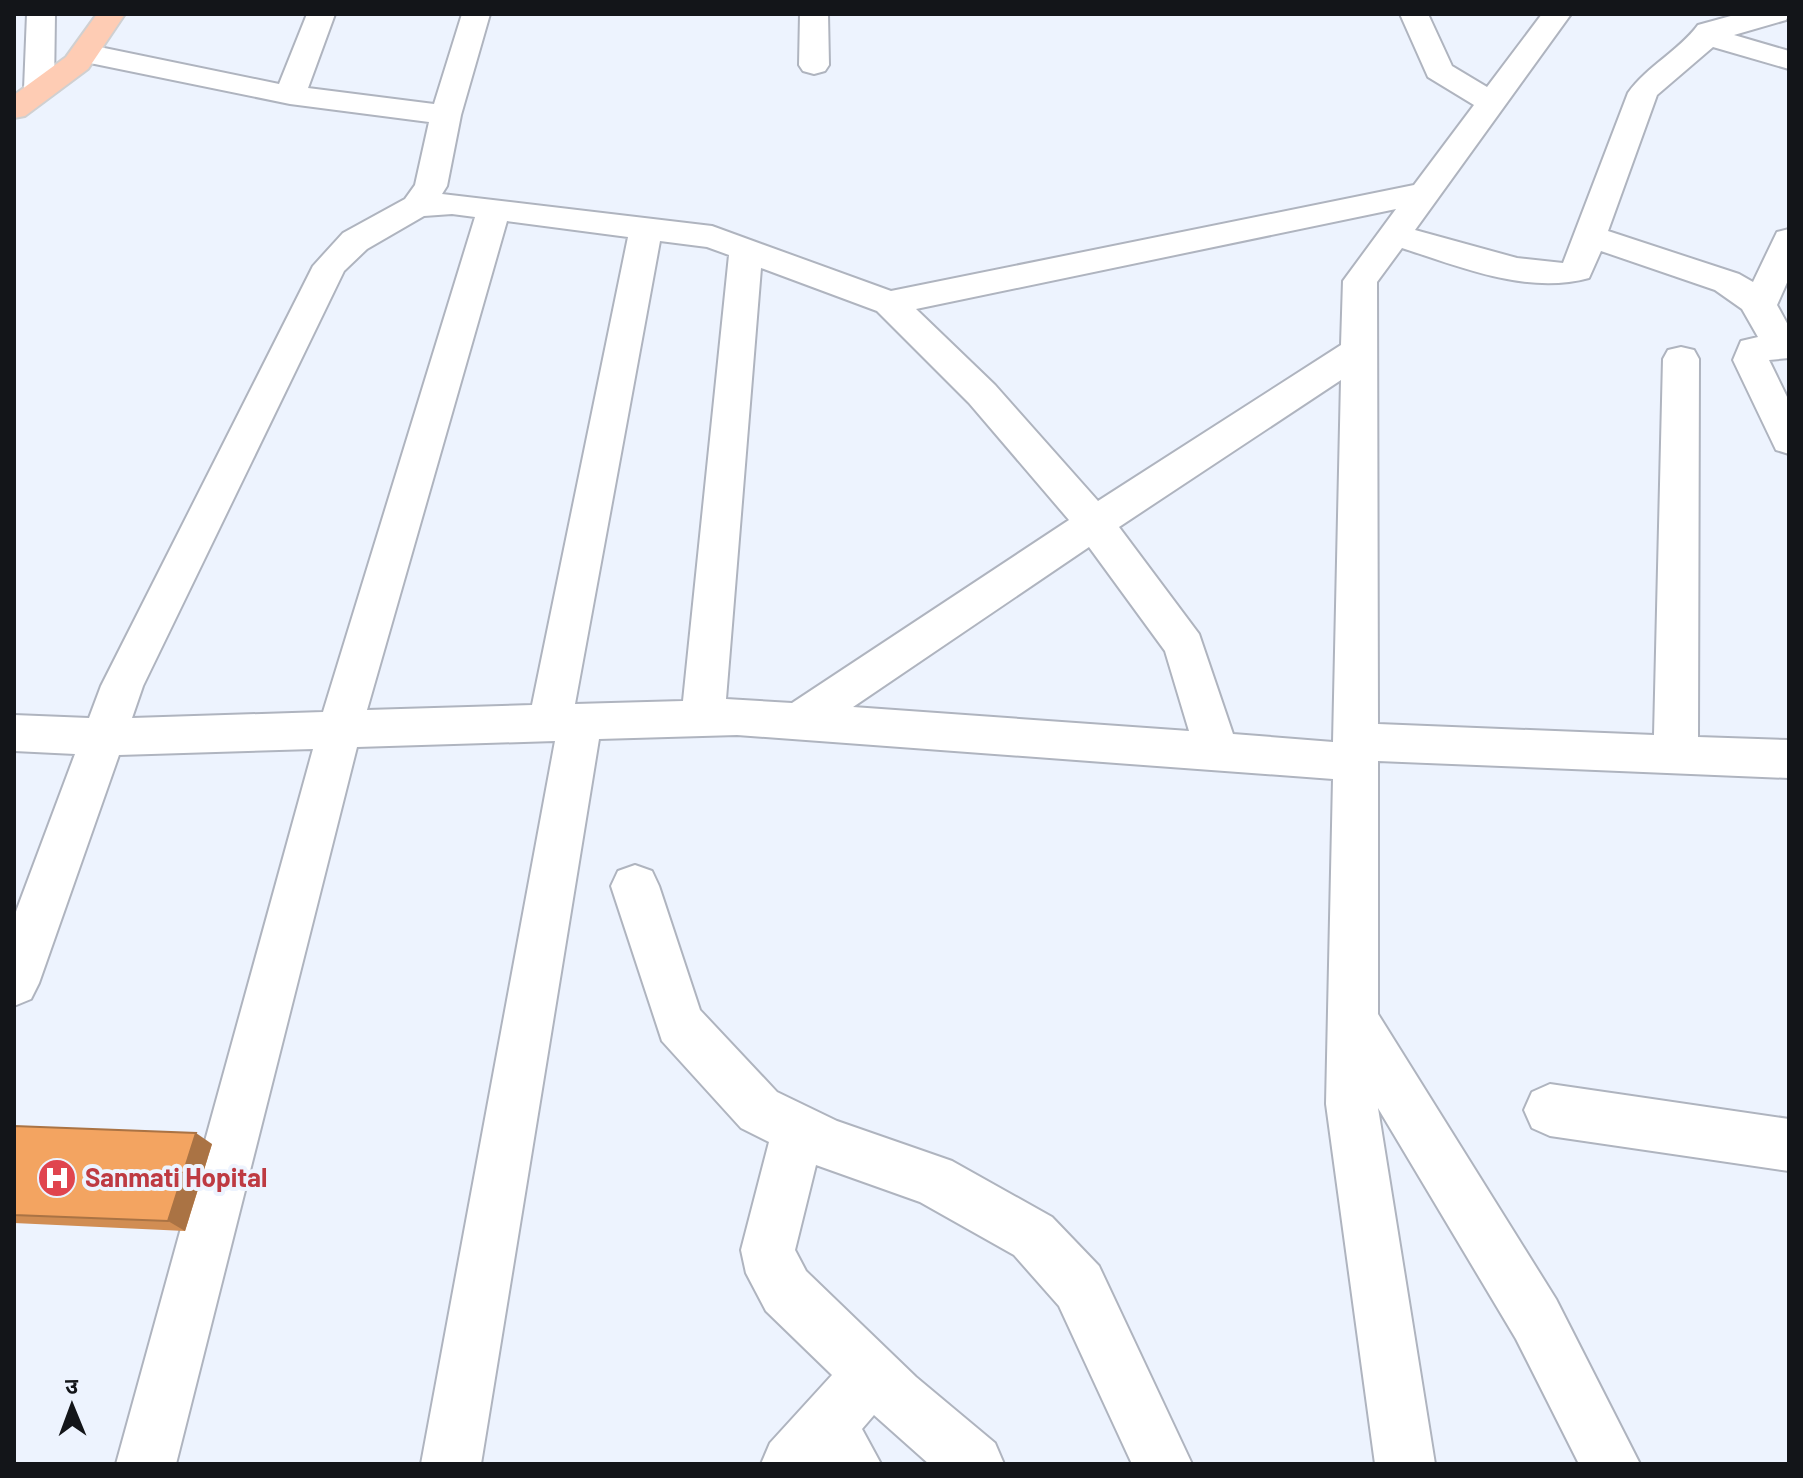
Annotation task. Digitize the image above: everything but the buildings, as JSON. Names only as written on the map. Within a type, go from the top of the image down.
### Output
[{"type":"main road","points":[[14,109],[81,58],[111,14]]},
{"type":"street","points":[[39,89],[41,14]]},
{"type":"street","points":[[290,95],[321,14]]},
{"type":"street","points":[[14,983],[122,686],[330,266],[355,241],[417,206],[431,186],[446,115],[476,14]]},
{"type":"street","points":[[814,14],[814,65]]},
{"type":"street","points":[[1414,14],[1445,78],[1491,103]]},
{"type":"street","points":[[1405,1464],[1352,1104],[1360,281],[1557,14]]},
{"type":"street","points":[[1710,25],[1719,29],[1776,14]]},
{"type":"street","points":[[1710,25],[1789,60]]},
{"type":"street","points":[[1394,235],[1542,276],[1569,275],[1577,270],[1643,93],[1710,25]]},
{"type":"street","points":[[40,52],[290,95],[446,115]]},
{"type":"street","points":[[1445,78],[1457,149]]},
{"type":"street","points":[[889,303],[1425,193]]},
{"type":"street","points":[[417,206],[452,204],[712,237],[889,303],[982,394],[1093,524],[1184,646],[1217,752]]},
{"type":"street","points":[[146,1464],[340,729],[494,209]]},
{"type":"street","points":[[451,1464],[565,722],[646,228]]},
{"type":"street","points":[[1590,236],[1727,282],[1747,292],[1760,304],[1784,346],[1754,350],[1751,360],[1789,440]]},
{"type":"street","points":[[1760,304],[1789,240]]},
{"type":"street","points":[[703,718],[746,250]]},
{"type":"street","points":[[799,721],[1359,351]]},
{"type":"street","points":[[1676,754],[1681,359]]},
{"type":"street","points":[[14,733],[101,737],[703,718],[799,721],[1217,752],[1676,754],[1789,759]]},
{"type":"street","points":[[635,886],[680,1024],[759,1110],[828,1144],[933,1180],[1033,1236],[1079,1286],[1162,1464]]},
{"type":"street","points":[[1353,1019],[1536,1319],[1610,1464]]},
{"type":"street","points":[[1550,1110],[1789,1145]]},
{"type":"street","points":[[798,1129],[768,1250],[774,1273],[786,1291],[872,1374],[974,1464]]},
{"type":"street","points":[[822,1451],[872,1374]]},
{"type":"place","name":"Sanmati Hopital","points":[[57,1178]]}]
